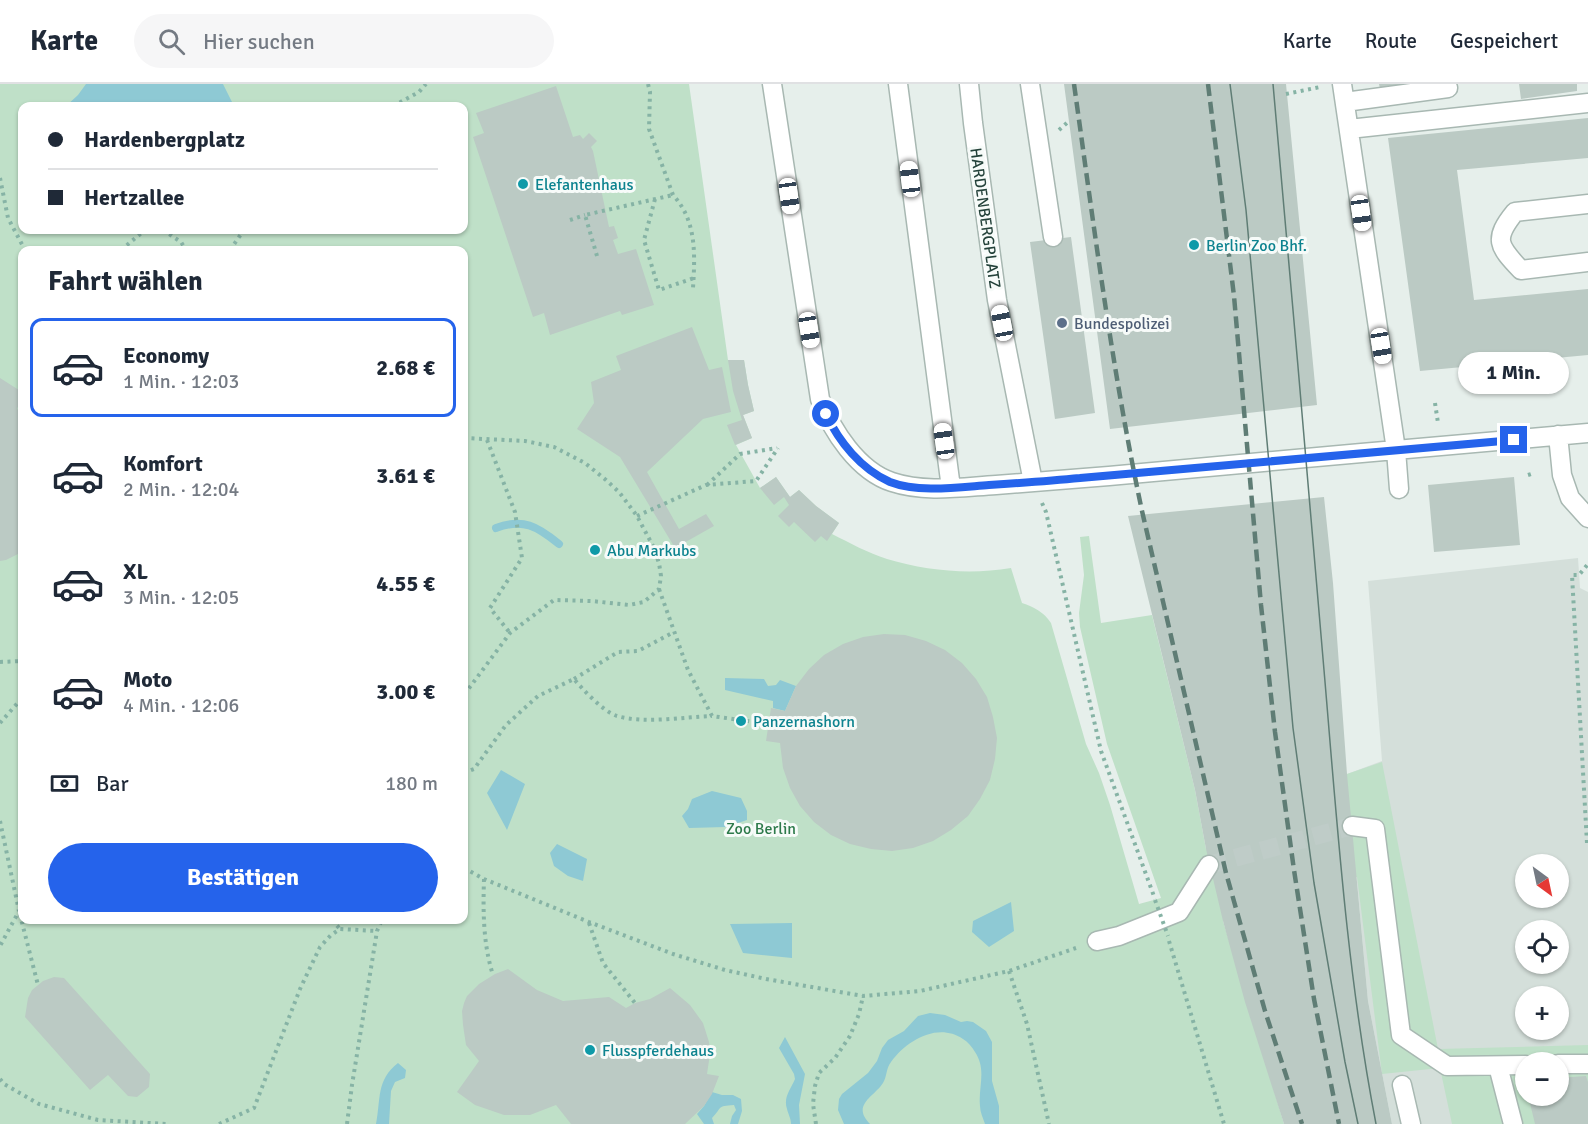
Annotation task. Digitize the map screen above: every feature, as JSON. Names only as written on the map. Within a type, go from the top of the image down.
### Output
[{"type":"street","points":[[772,84],[820,399],[834,430],[847,448],[862,464],[891,482],[918,488],[951,488],[1588,433]]},
{"type":"street","points":[[898,84],[951,488]]},
{"type":"street","name":"HARDENBERGPLATZ","points":[[969,84],[997,300],[1033,482]]},
{"type":"street","points":[[1030,84],[1053,237]]},
{"type":"street","points":[[1334,85],[1345,102],[1396,450],[1399,489]]},
{"type":"street","points":[[1345,102],[1448,88]]},
{"type":"street","points":[[1349,129],[1588,103]]},
{"type":"street","points":[[1588,204],[1515,212],[1503,226],[1500,238],[1504,253],[1521,270],[1588,262]]},
{"type":"street","points":[[1558,435],[1562,475],[1581,499],[1588,518]]},
{"type":"street","points":[[1352,826],[1376,829],[1401,1035],[1447,1066],[1515,1065]]},
{"type":"street","points":[[1097,941],[1119,936],[1179,912],[1209,865]]},
{"type":"street","points":[[1569,1064],[1588,1064]]},
{"type":"street","points":[[1498,1066],[1513,1124]]},
{"type":"street","points":[[1402,1085],[1411,1124]]},
{"type":"path","points":[[400,102],[419,92],[426,84]]},
{"type":"path","points":[[648,84],[650,92],[649,129],[673,195],[680,202],[691,228],[695,258],[693,288]]},
{"type":"path","points":[[1286,94],[1334,85]]},
{"type":"path","points":[[0,178],[8,218],[23,246]]},
{"type":"path","points":[[570,220],[673,195]]},
{"type":"path","points":[[656,198],[644,240],[659,290],[694,278]]},
{"type":"path","points":[[585,215],[597,256]]},
{"type":"path","points":[[126,246],[140,234]]},
{"type":"path","points":[[169,234],[184,246]]},
{"type":"path","points":[[1435,403],[1438,427]]},
{"type":"path","points":[[468,438],[525,441],[554,447],[585,463],[618,492],[637,516],[653,546],[662,576],[659,589],[688,670],[712,716]]},
{"type":"path","points":[[487,439],[514,512],[522,558],[490,608],[510,633]]},
{"type":"path","points":[[637,516],[706,485],[740,454],[777,448],[756,481],[706,485]]},
{"type":"path","points":[[1528,474],[1534,472]]},
{"type":"path","points":[[1046,512],[1101,751],[1168,936],[1224,1124]]},
{"type":"path","points":[[1587,843],[1572,575],[1579,575],[1588,564]]},
{"type":"path","points":[[468,690],[510,633],[554,600],[592,600],[629,605],[644,602],[659,589]]},
{"type":"path","points":[[468,771],[474,769],[506,725],[538,696],[574,679],[618,652],[638,651],[674,632]]},
{"type":"path","points":[[0,662],[18,661]]},
{"type":"path","points":[[574,679],[585,692],[615,716],[640,720],[712,716],[768,724]]},
{"type":"path","points":[[0,723],[18,703]]},
{"type":"path","points":[[0,821],[18,897]]},
{"type":"path","points":[[468,870],[589,922],[673,954],[725,970],[863,996],[920,991],[1009,971],[1097,941]]},
{"type":"path","points":[[484,879],[483,921],[492,975]]},
{"type":"path","points":[[0,946],[18,915]]},
{"type":"path","points":[[589,922],[603,963],[634,1003]]},
{"type":"path","points":[[24,924],[38,985]]},
{"type":"path","points":[[336,924],[340,929]]},
{"type":"path","points":[[347,1124],[377,931],[380,924]]},
{"type":"path","points":[[219,1124],[254,1108],[300,990],[320,947],[340,929],[377,931]]},
{"type":"path","points":[[1009,971],[1027,1024],[1049,1124]]},
{"type":"path","points":[[816,1124],[813,1104],[819,1073],[835,1058],[850,1036],[863,996]]},
{"type":"path","points":[[0,1079],[4,1084],[39,1104],[98,1120],[166,1124]]},
{"type":"shaded area","points":[[1578,558],[1580,588],[1588,592],[1588,1124],[1392,1124],[1368,1001],[1347,774],[1382,761],[1368,581]]},
{"type":"green space","name":"Zoo Berlin","points":[[0,84],[689,84],[728,360],[744,360],[754,411],[743,415],[752,438],[736,445],[760,488],[776,477],[790,497],[799,490],[839,523],[832,534],[887,559],[933,569],[980,571],[1011,568],[1022,603],[1038,610],[1051,623],[1086,744],[1110,805],[1139,904],[1161,898],[1107,744],[1080,627],[1079,613],[1084,575],[1080,537],[1089,536],[1101,623],[1152,615],[1195,790],[1206,849],[1228,845],[1218,804],[1347,774],[1382,762],[1438,1049],[1588,1045],[1588,1124],[1452,1124],[1440,1068],[1382,1074],[1357,877],[1223,921],[1284,1124],[0,1124]]},
{"type":"water","points":[[86,84],[223,84],[232,102],[70,102]]},
{"type":"water","points":[[725,678],[764,679],[768,686],[776,685],[780,680],[796,686],[785,711],[773,708],[773,701],[725,690]]},
{"type":"water","points":[[501,770],[525,784],[507,830],[487,793]]},
{"type":"water","points":[[712,791],[741,798],[747,811],[747,820],[726,827],[689,828],[682,816],[692,799]]},
{"type":"water","points":[[557,844],[587,859],[583,881],[568,876],[554,866],[550,853]]},
{"type":"water","points":[[1011,902],[1014,931],[989,947],[972,932],[973,921]]},
{"type":"water","points":[[792,923],[792,958],[743,953],[730,924]]},
{"type":"water","points":[[930,1013],[945,1015],[961,1022],[973,1022],[986,1031],[992,1042],[992,1081],[999,1106],[999,1124],[985,1124],[982,1115],[980,1108],[981,1065],[975,1052],[963,1039],[943,1032],[933,1033],[914,1041],[891,1062],[883,1083],[863,1106],[863,1112],[870,1124],[844,1124],[838,1110],[842,1094],[868,1073],[888,1040],[904,1031],[918,1016]]},
{"type":"water","points":[[785,1037],[805,1074],[799,1105],[800,1124],[791,1124],[786,1105],[795,1079],[779,1048]]},
{"type":"water","points":[[398,1063],[406,1070],[405,1078],[395,1082],[391,1091],[389,1124],[376,1124],[383,1083],[391,1069]]},
{"type":"water","points":[[712,1092],[733,1095],[741,1099],[742,1111],[738,1124],[730,1124],[736,1110],[734,1105],[720,1108],[712,1118],[714,1124],[704,1124],[697,1114]]},
{"type":"building","name":"Berlin Zoo Bhf.","points":[[1064,84],[1286,84],[1317,405],[1110,429]]},
{"type":"building","points":[[1379,84],[1402,84],[1402,85],[1380,89]]},
{"type":"building","points":[[1519,84],[1577,84],[1577,91],[1521,99]]},
{"type":"building","name":"Elefantenhaus","points":[[556,86],[573,137],[580,135],[583,139],[589,133],[597,141],[591,147],[609,227],[614,226],[618,238],[613,240],[618,254],[636,249],[654,305],[622,315],[620,311],[550,335],[544,313],[533,317],[473,137],[484,133],[476,113]]},
{"type":"building","points":[[1588,118],[1588,158],[1457,170],[1474,300],[1588,289],[1588,355],[1420,371],[1388,138]]},
{"type":"building","points":[[1071,237],[1095,413],[1055,419],[1030,242]]},
{"type":"building","points":[[692,327],[709,370],[722,367],[731,412],[703,419],[647,472],[679,529],[706,514],[714,526],[675,548],[620,457],[577,429],[594,403],[591,382],[621,370],[616,356]]},
{"type":"building","points":[[728,360],[744,360],[754,411],[743,415],[752,438],[735,445],[727,425],[742,420],[733,391]]},
{"type":"building","points":[[0,378],[18,389],[18,554],[0,561]]},
{"type":"building","points":[[776,477],[790,497],[799,490],[839,523],[827,541],[821,536],[815,542],[794,522],[789,527],[778,516],[789,505],[784,497],[774,505],[760,488]]},
{"type":"building","points":[[1514,477],[1520,545],[1434,552],[1428,485]]},
{"type":"building","points":[[1324,497],[1368,1001],[1392,1124],[1284,1124],[1245,1002],[1223,921],[1195,790],[1128,516]]},
{"type":"building","points":[[884,634],[905,635],[926,641],[945,650],[962,663],[976,679],[987,697],[997,738],[990,780],[968,816],[933,841],[913,848],[892,851],[850,844],[831,835],[814,822],[800,806],[790,788],[783,768],[780,743],[766,741],[771,708],[785,711],[796,686],[824,655],[843,644],[863,637]]},
{"type":"building","name":"Flusspferdehaus","points":[[508,969],[537,990],[563,1001],[609,997],[626,1008],[670,988],[690,1005],[703,1023],[710,1054],[707,1074],[719,1076],[712,1094],[704,1106],[685,1124],[571,1124],[556,1105],[530,1115],[504,1115],[475,1105],[457,1092],[479,1061],[466,1045],[462,1011],[467,996],[479,984]]},
{"type":"building","points":[[54,977],[64,978],[150,1074],[149,1087],[137,1097],[128,1096],[108,1075],[90,1090],[25,1017],[28,998],[32,990],[43,981]]},
{"type":"building","points":[[1586,1076],[1588,1124],[1535,1124],[1531,1106],[1569,1106],[1569,1077]]},
{"type":"waterway","points":[[496,528],[522,524],[537,528],[559,544]]},
{"type":"tunnel","points":[[1209,865],[1352,826]]},
{"type":"tram line","points":[[1230,84],[1246,210],[1293,728],[1314,883],[1358,1124]]},
{"type":"tram line","points":[[1273,84],[1344,898],[1357,1011],[1376,1124]]},
{"type":"railway","points":[[1074,84],[1113,352],[1142,511],[1226,873],[1265,1011],[1302,1124]]},
{"type":"railway","points":[[1208,84],[1234,296],[1261,605],[1275,732],[1314,999],[1339,1124]]},
{"type":"place","name":"Elefantenhaus","points":[[523,184]]},
{"type":"place","name":"Berlin Zoo Bhf.","points":[[1194,245]]},
{"type":"place","name":"Bundespolizei","points":[[1062,323]]},
{"type":"place","name":"Abu Markubs","points":[[595,550]]},
{"type":"place","name":"Panzernashorn","points":[[741,721]]},
{"type":"place","name":"Flusspferdehaus","points":[[590,1050]]},
{"type":"route","points":[[826,414],[834,430],[862,464],[891,482],[918,488],[951,488],[1062,480],[1514,440]]}]
